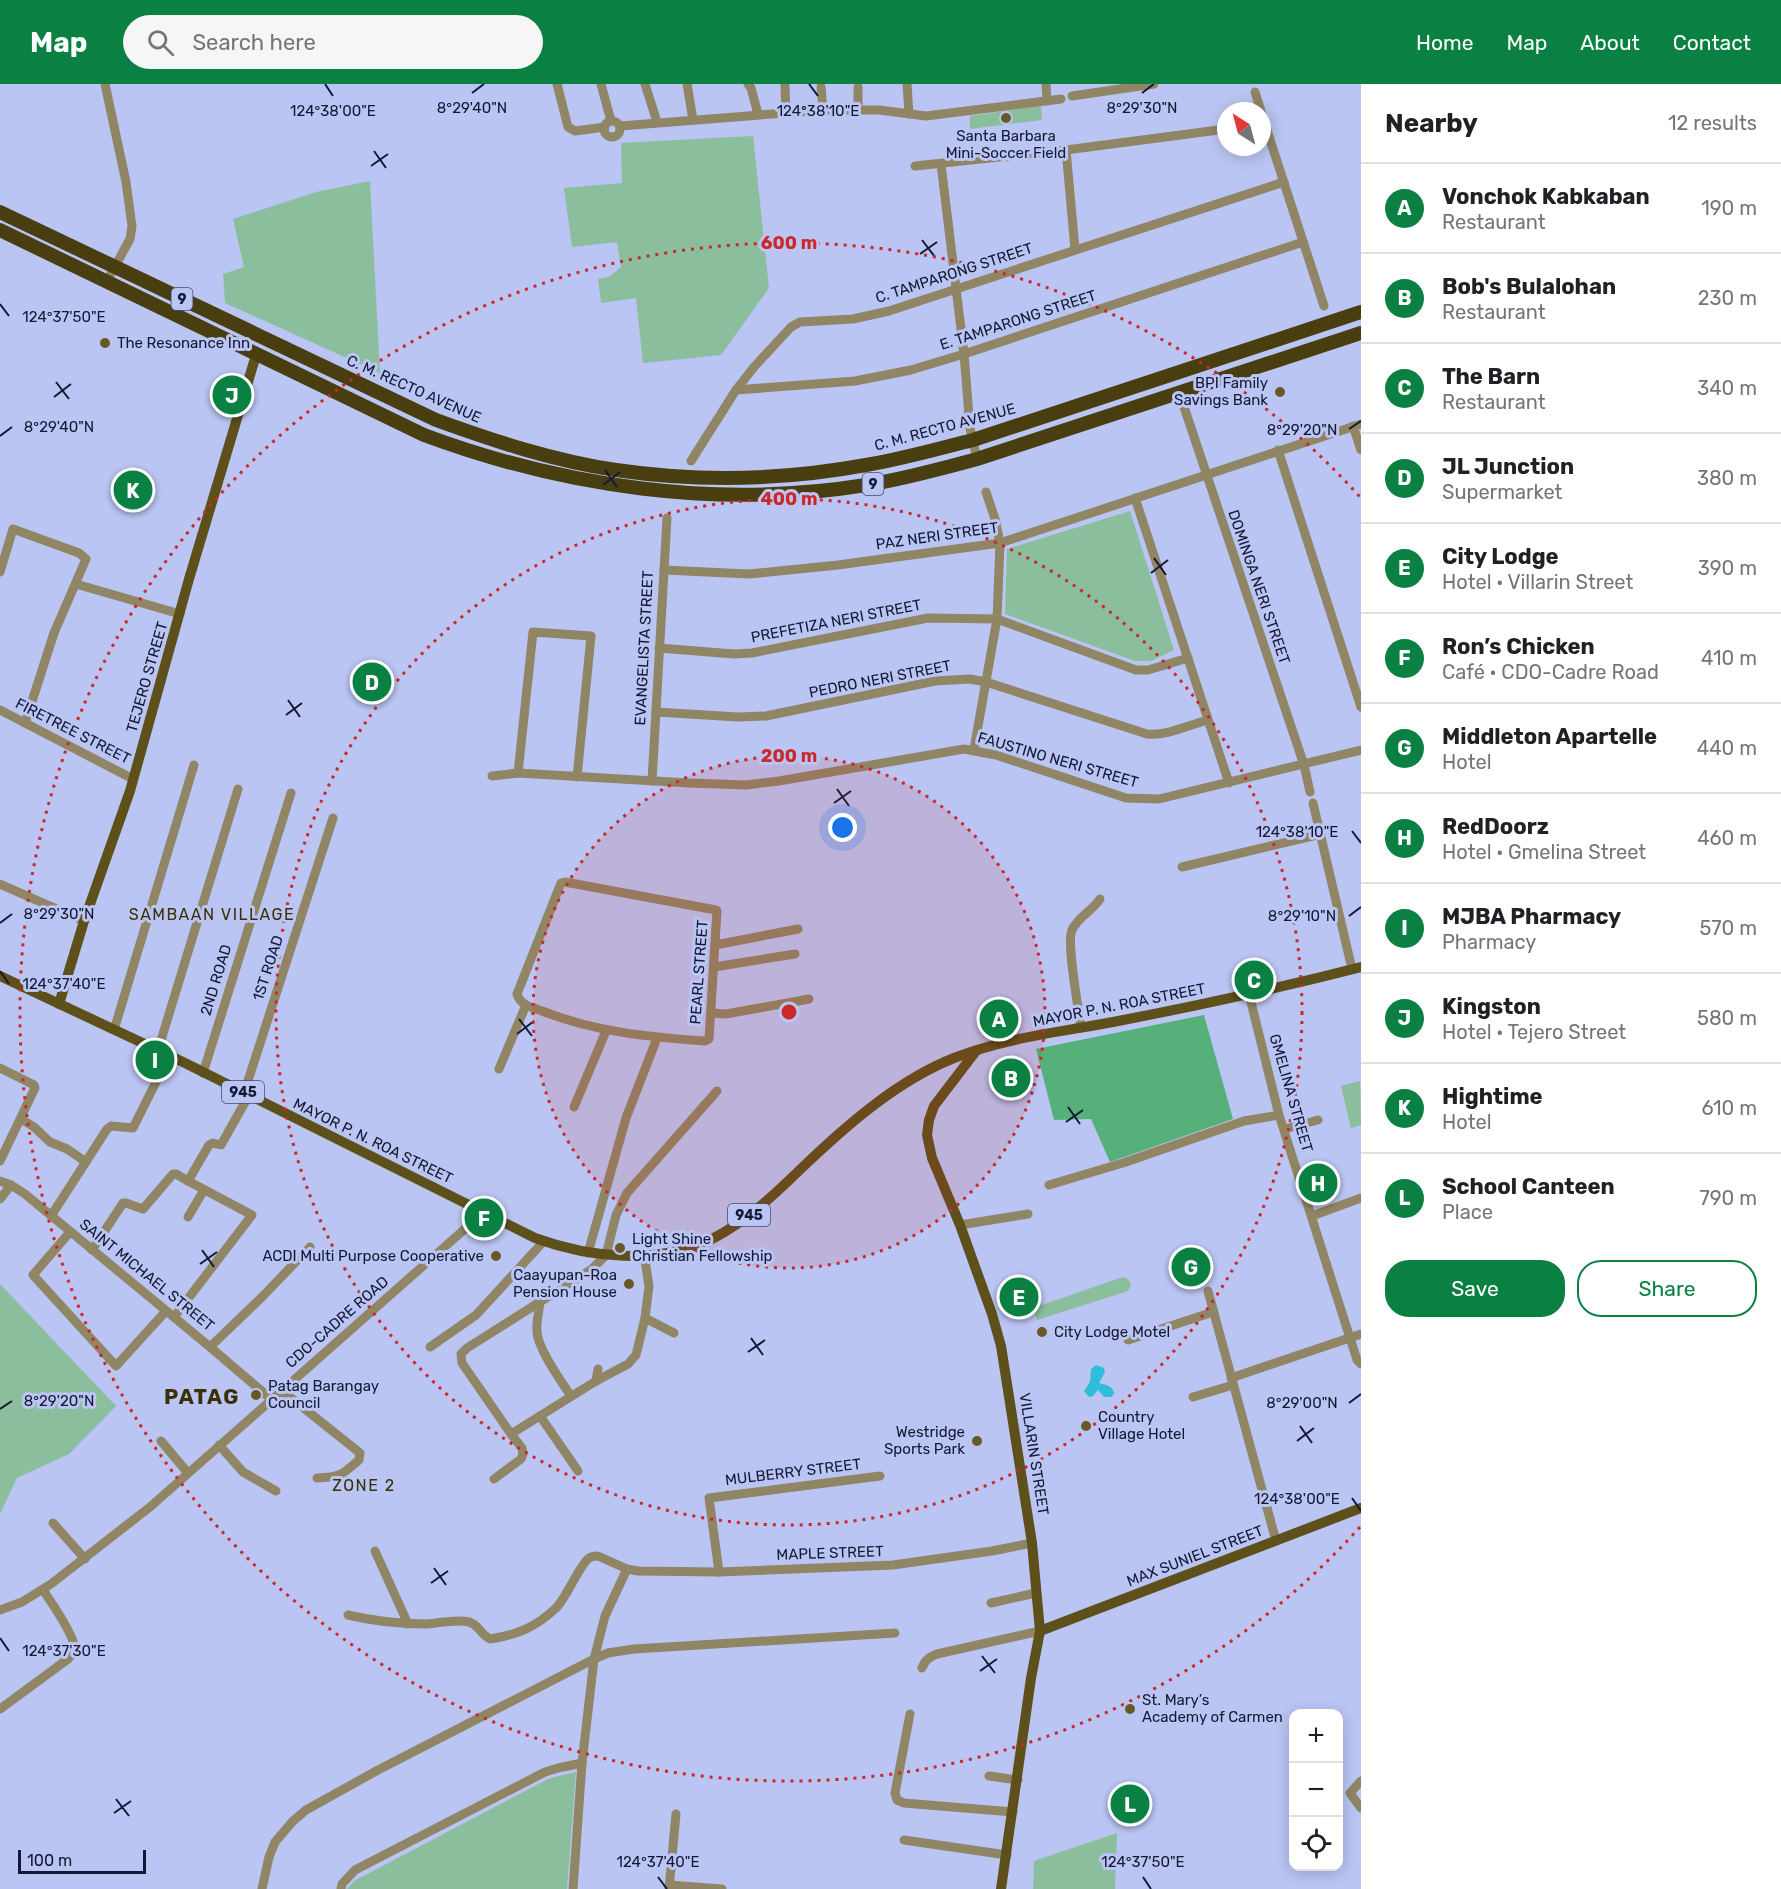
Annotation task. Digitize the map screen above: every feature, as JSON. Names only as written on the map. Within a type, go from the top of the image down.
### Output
[{"type":"highway","name":"C. M. RECTO AVENUE","points":[[0,212],[436,420],[531,452],[613,470],[655,475],[743,478],[812,473],[902,458],[973,440],[1361,312]]},
{"type":"highway","name":"9","points":[[0,230],[424,435],[494,459],[550,473],[618,486],[679,492],[727,495],[786,494],[864,485],[914,476],[977,459],[1361,333]]},
{"type":"highway","points":[[1329,322],[1335,342]]},
{"type":"highway","points":[[1173,374],[1179,392]]},
{"type":"highway","points":[[355,403],[363,386]]},
{"type":"highway","points":[[375,412],[384,395]]},
{"type":"highway","points":[[679,492],[680,476]]},
{"type":"main road","name":"TEJERO STREET","points":[[59,1004],[84,921],[133,779],[256,354]]},
{"type":"main road","name":"MAYOR P. N. ROA STREET","points":[[0,976],[203,1072],[483,1213],[566,1249],[606,1255],[664,1253],[686,1248],[728,1230],[766,1201],[840,1133],[894,1091],[934,1067],[976,1050],[1249,994],[1356,968]]},
{"type":"main road","name":"VILLARIN STREET","points":[[976,1050],[934,1106],[927,1128],[932,1158],[960,1225],[1001,1346],[1032,1543],[1040,1631],[1031,1678],[1001,1889]]},
{"type":"main road","name":"MAX SUNIEL STREET","points":[[1040,1631],[1361,1508]]},
{"type":"street","points":[[105,84],[126,182],[132,226],[129,239],[107,281]]},
{"type":"street","points":[[557,84],[568,127],[575,130],[612,125],[823,110],[879,110],[926,116],[1061,99]]},
{"type":"street","points":[[601,84],[612,125]]},
{"type":"street","points":[[645,84],[657,122]]},
{"type":"street","points":[[687,84],[693,120]]},
{"type":"street","points":[[748,84],[758,114]]},
{"type":"street","points":[[907,84],[909,114]]},
{"type":"street","points":[[1046,84],[1047,101]]},
{"type":"street","points":[[1072,96],[1090,89],[1155,84]]},
{"type":"street","points":[[785,86],[786,113]]},
{"type":"street","points":[[821,87],[823,110]]},
{"type":"street","points":[[858,87],[858,109]]},
{"type":"street","points":[[1255,92],[1258,102]]},
{"type":"street","points":[[915,166],[1066,150],[1217,130]]},
{"type":"street","points":[[1271,144],[1324,306]]},
{"type":"street","points":[[1066,150],[1075,249]]},
{"type":"street","points":[[941,164],[977,459]]},
{"type":"street","name":"C. TAMPARONG STREET","points":[[691,461],[736,390],[794,324],[805,321],[864,317],[916,303],[955,288],[1284,182]]},
{"type":"street","name":"E. TAMPARONG STREET","points":[[736,390],[855,381],[911,370],[1303,242]]},
{"type":"street","name":"DOMINGA NERI STREET","points":[[1179,392],[1304,765],[1310,792]]},
{"type":"street","points":[[1357,425],[1361,450]]},
{"type":"street","name":"PAZ NERI STREET","points":[[664,570],[749,574],[838,565],[1000,543],[1357,425]]},
{"type":"street","points":[[1278,450],[1361,707]]},
{"type":"street","points":[[974,749],[997,619],[1000,543],[986,492]]},
{"type":"street","points":[[1135,498],[1229,783]]},
{"type":"street","name":"EVANGELISTA STREET","points":[[652,781],[667,518]]},
{"type":"street","points":[[0,572],[13,529],[82,554],[86,559],[54,633],[25,723]]},
{"type":"street","points":[[76,584],[180,614]]},
{"type":"street","name":"PREFETIZA NERI STREET","points":[[660,648],[734,654],[752,653],[928,618],[997,619],[1136,670],[1148,670],[1188,658]]},
{"type":"street","points":[[518,773],[533,632],[591,636],[577,777]]},
{"type":"street","name":"PEDRO NERI STREET","points":[[656,712],[738,717],[766,716],[935,681],[970,679],[986,682],[1147,734],[1155,735],[1208,720]]},
{"type":"street","name":"FIRETREE STREET","points":[[0,710],[133,779]]},
{"type":"street","name":"FAUSTINO NERI STREET","points":[[492,776],[518,773],[746,785],[779,782],[951,749],[974,749],[1126,798],[1159,800],[1361,750]]},
{"type":"street","points":[[114,1030],[194,765]]},
{"type":"street","points":[[158,1050],[238,789]]},
{"type":"street","name":"2ND ROAD","points":[[203,1072],[291,793]]},
{"type":"street","points":[[1313,803],[1356,968]]},
{"type":"street","name":"1ST ROAD","points":[[188,1180],[209,1145],[213,1143],[220,1145],[246,1094],[333,818]]},
{"type":"street","points":[[1182,867],[1321,834]]},
{"type":"street","name":"PEARL STREET","points":[[565,882],[716,910],[718,913],[714,967],[709,1039],[705,1041],[657,1038],[606,1031],[568,1022],[526,1005],[518,999],[517,994],[561,884],[565,882]]},
{"type":"street","points":[[0,884],[84,921]]},
{"type":"street","points":[[1081,1028],[1069,940],[1076,924],[1100,899]]},
{"type":"street","points":[[715,945],[798,929]]},
{"type":"street","points":[[714,967],[795,954]]},
{"type":"street","name":"GMELINA STREET","points":[[1249,994],[1279,1115],[1357,1360],[1361,1364]]},
{"type":"street","points":[[712,1014],[726,1014],[809,999]]},
{"type":"street","points":[[499,1069],[526,1005]]},
{"type":"street","points":[[574,1107],[606,1031]]},
{"type":"street","points":[[588,1253],[626,1118],[657,1038]]},
{"type":"street","points":[[51,1216],[107,1129],[111,1126],[133,1128],[169,1056]]},
{"type":"street","points":[[0,1068],[34,1085],[35,1088],[0,1161]]},
{"type":"street","points":[[494,1479],[521,1459],[522,1448],[462,1363],[461,1357],[466,1348],[592,1269],[606,1255],[616,1215],[627,1193],[717,1091]]},
{"type":"street","points":[[1049,1185],[1124,1162],[1244,1120],[1279,1115]]},
{"type":"street","points":[[21,1119],[34,1127],[50,1142],[67,1149],[86,1162]]},
{"type":"street","points":[[1285,1130],[1318,1120]]},
{"type":"street","points":[[70,1232],[33,1275],[116,1366],[170,1314],[252,1215],[173,1174],[143,1209],[123,1203],[92,1250]]},
{"type":"street","name":"SAINT MICHAEL STREET","points":[[0,1181],[25,1194],[271,1399]]},
{"type":"street","points":[[0,1199],[11,1185]]},
{"type":"street","points":[[188,1217],[204,1190]]},
{"type":"street","points":[[1312,1216],[1361,1198]]},
{"type":"street","name":"CDO-CADRE ROAD","points":[[0,1610],[22,1602],[43,1590],[150,1507],[483,1213]]},
{"type":"street","points":[[960,1225],[1028,1214]]},
{"type":"street","points":[[430,1347],[476,1315],[544,1241]]},
{"type":"street","points":[[210,1347],[310,1247]]},
{"type":"street","points":[[511,1434],[596,1381],[628,1364],[636,1355],[645,1318],[649,1286],[645,1254]]},
{"type":"street","points":[[1208,1291],[1276,1541]]},
{"type":"street","points":[[540,1302],[538,1339],[571,1396]]},
{"type":"street","points":[[1128,1340],[1213,1312]]},
{"type":"street","points":[[645,1318],[674,1333]]},
{"type":"street","points":[[1193,1397],[1361,1334]]},
{"type":"street","points":[[596,1381],[598,1368]]},
{"type":"street","points":[[281,1390],[360,1453],[359,1460],[342,1474],[334,1478],[317,1478]]},
{"type":"street","points":[[540,1416],[578,1471]]},
{"type":"street","points":[[160,1441],[188,1473]]},
{"type":"street","points":[[219,1445],[243,1472],[276,1491]]},
{"type":"street","name":"MULBERRY STREET","points":[[719,1572],[709,1498],[880,1476]]},
{"type":"street","points":[[53,1522],[85,1559]]},
{"type":"street","name":"MAPLE STREET","points":[[408,1623],[465,1621],[474,1624],[487,1638],[498,1638],[529,1629],[563,1600],[586,1560],[598,1556],[627,1569],[645,1572],[719,1572],[893,1565],[993,1551],[1032,1543]]},
{"type":"street","points":[[348,1615],[368,1620],[408,1623],[375,1551]]},
{"type":"street","points":[[573,1889],[582,1763],[594,1659],[605,1616],[627,1569]]},
{"type":"street","points":[[0,1709],[68,1659],[74,1651],[70,1633],[43,1590]]},
{"type":"street","points":[[991,1603],[1036,1593]]},
{"type":"street","points":[[922,1668],[930,1656],[1040,1631]]},
{"type":"street","points":[[262,1889],[275,1842],[292,1821],[306,1810],[378,1770],[608,1653],[634,1648],[895,1633]]},
{"type":"street","points":[[910,1714],[895,1793],[897,1800],[904,1803],[1012,1812]]},
{"type":"street","points":[[341,1889],[348,1876],[355,1870],[384,1854],[544,1772],[582,1763]]},
{"type":"street","points":[[989,1776],[1018,1780]]},
{"type":"street","points":[[1361,1781],[1350,1793],[1361,1808]]},
{"type":"street","points":[[676,1814],[669,1887],[722,1889]]},
{"type":"street","points":[[904,1840],[1007,1855]]},
{"type":"shaded area","name":"Santa Barbara Mini-Soccer Field","points":[[1041,106],[1042,120],[970,129],[970,116]]},
{"type":"shaded area","points":[[753,136],[769,288],[721,355],[643,363],[636,298],[601,303],[598,279],[609,277],[621,267],[617,242],[572,247],[564,188],[622,183],[621,143]]},
{"type":"shaded area","points":[[370,181],[380,373],[225,303],[223,274],[244,267],[233,219],[316,192]]},
{"type":"shaded area","points":[[1130,511],[1174,650],[1151,661],[1135,661],[1005,614],[1007,549]]},
{"type":"shaded area","points":[[1204,1015],[1233,1119],[1110,1162],[1091,1119],[1054,1120],[1036,1049]]},
{"type":"shaded area","points":[[1360,1081],[1361,1125],[1351,1128],[1341,1086]]},
{"type":"shaded area","points":[[1123,1277],[1130,1282],[1131,1286],[1128,1291],[1037,1320],[1033,1308]]},
{"type":"shaded area","points":[[0,1284],[116,1406],[69,1454],[17,1478],[0,1514]]},
{"type":"shaded area","points":[[1096,1365],[1104,1368],[1105,1372],[1099,1383],[1112,1389],[1114,1394],[1111,1397],[1104,1397],[1098,1390],[1089,1397],[1084,1391],[1090,1382],[1091,1369]]},
{"type":"shaded area","points":[[576,1772],[567,1889],[347,1889],[354,1881],[550,1778]]},
{"type":"shaded area","points":[[1117,1833],[1115,1889],[1033,1889],[1034,1861]]},
{"type":"place","name":"Santa Barbara Mini-Soccer Field","points":[[1006,118]]},
{"type":"place","name":"The Resonance Inn","points":[[105,343]]},
{"type":"place","name":"BPI Family Savings Bank","points":[[1280,392]]},
{"type":"place","name":"Kingston","points":[[232,395]]},
{"type":"place","name":"Hightime","points":[[133,490]]},
{"type":"place","name":"JL Junction","points":[[372,682]]},
{"type":"place","name":"The Barn","points":[[1254,980]]},
{"type":"place","name":"Vonchok Kabkaban","points":[[999,1019]]},
{"type":"place","name":"MJBA Pharmacy","points":[[155,1060]]},
{"type":"place","name":"Bob's Bulalohan","points":[[1011,1078]]},
{"type":"place","name":"RedDoorz","points":[[1318,1183]]},
{"type":"place","name":"Ron’s Chicken","points":[[484,1218]]},
{"type":"place","name":"Light Shine Christian Fellowship","points":[[620,1248]]},
{"type":"place","name":"ACDI Multi Purpose Cooperative","points":[[496,1256]]},
{"type":"place","name":"Middleton Apartelle","points":[[1191,1267]]},
{"type":"place","name":"Caayupan-Roa Pension House","points":[[629,1284]]},
{"type":"place","name":"City Lodge","points":[[1019,1297]]},
{"type":"place","name":"City Lodge Motel","points":[[1042,1332]]},
{"type":"place","name":"Patag Barangay Council","points":[[256,1395]]},
{"type":"place","name":"Country Village Hotel","points":[[1086,1426]]},
{"type":"place","name":"Westridge Sports Park","points":[[977,1441]]},
{"type":"place","name":"St. Mary’s Academy of Carmen","points":[[1130,1709]]},
{"type":"place","name":"School Canteen","points":[[1130,1804]]},
{"type":"district","name":"SAMBAAN VILLAGE","points":[[212,914]]},
{"type":"district","name":"PATAG","points":[[202,1397]]},
{"type":"district","name":"ZONE 2","points":[[364,1485]]}]
